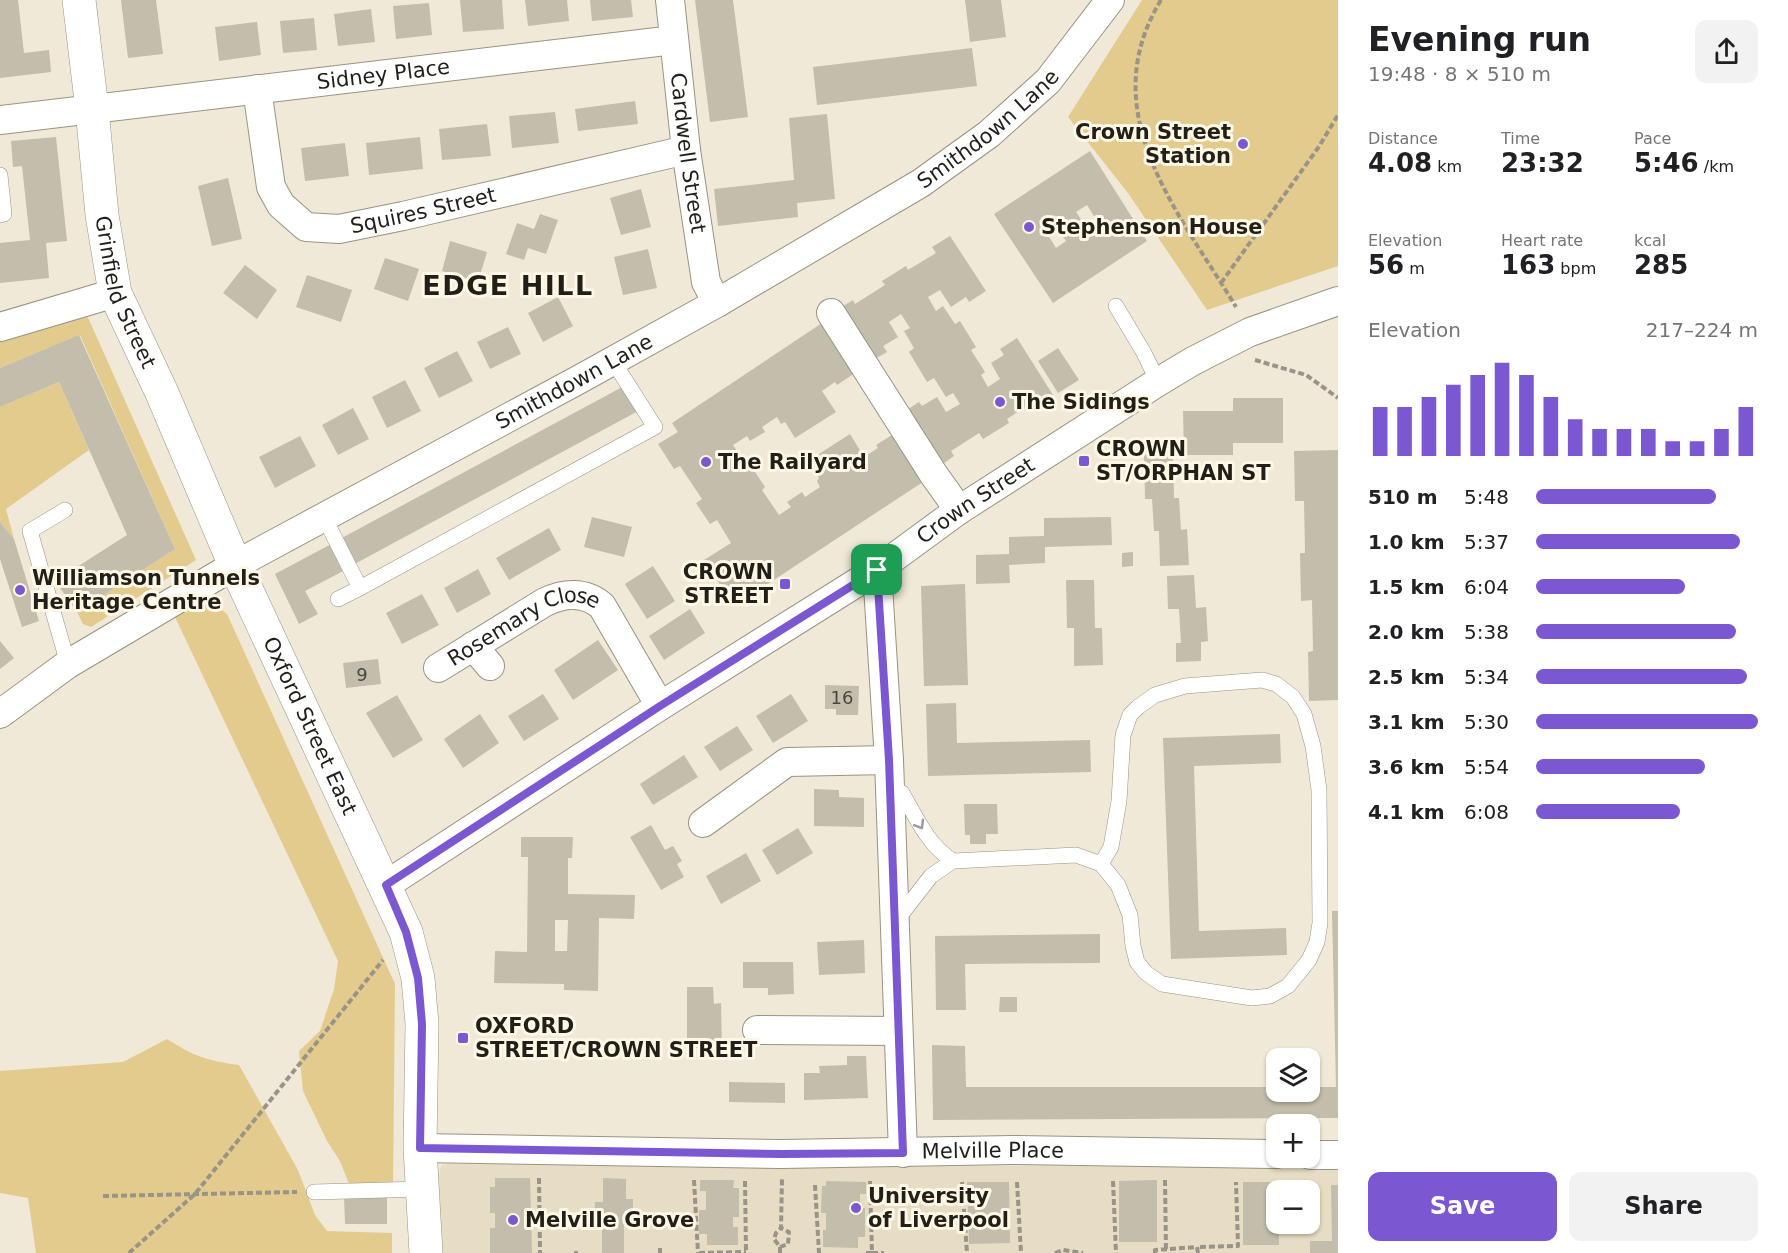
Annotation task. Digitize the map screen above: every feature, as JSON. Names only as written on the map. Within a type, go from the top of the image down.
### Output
[{"type":"street","name":"Grinfield Street","points":[[79,0],[102,215],[115,293],[162,393],[236,565]]},
{"type":"street","name":"Cardwell Street","points":[[670,0],[686,150],[706,282],[717,303]]},
{"type":"street","name":"Smithdown Lane","points":[[0,714],[68,664],[236,565],[613,361],[717,303],[921,183],[989,134],[1048,81],[1110,0]]},
{"type":"street","name":"Sidney Place","points":[[0,120],[674,40]]},
{"type":"street","name":"Squires Street","points":[[257,89],[271,187],[281,204],[306,227],[339,229],[686,150]]},
{"type":"street","points":[[0,327],[115,293]]},
{"type":"street","name":"Crown Street","points":[[386,885],[660,706],[877,570],[959,510],[1158,382],[1250,332],[1338,301]]},
{"type":"street","points":[[831,313],[959,510]]},
{"type":"street","name":"Oxford Street East","points":[[236,565],[406,932],[418,978],[422,1024],[420,1148],[426,1253]]},
{"type":"street","points":[[877,570],[889,760],[903,1153]]},
{"type":"street","name":"Rosemary Close","points":[[438,668],[481,656],[545,602],[559,595],[579,595],[592,598],[602,606],[660,706]]},
{"type":"street","points":[[703,823],[787,762],[889,760]]},
{"type":"street","points":[[757,1030],[898,1031]]},
{"type":"street","name":"Melville Place","points":[[420,1148],[782,1154],[1012,1150],[1266,1154]]},
{"type":"street","points":[[1320,1155],[1338,1155]]},
{"type":"lane","points":[[0,175],[4,214],[0,215]]},
{"type":"lane","points":[[1116,306],[1158,382]]},
{"type":"lane","points":[[338,599],[655,427],[613,361]]},
{"type":"lane","points":[[65,510],[30,531],[68,664]]},
{"type":"lane","points":[[324,517],[360,588]]},
{"type":"lane","points":[[894,914],[903,912],[930,876],[953,861],[1076,855],[1101,864],[1118,885],[1130,915],[1137,962],[1146,973],[1162,984],[1252,998],[1270,996],[1288,986],[1310,960],[1317,942],[1320,923],[1319,790],[1313,746],[1304,714],[1293,697],[1276,684],[1262,680],[1245,680],[1185,686],[1155,695],[1138,706],[1130,715],[1124,735],[1119,801],[1111,847],[1101,864]]},
{"type":"lane","points":[[890,795],[902,793],[938,851],[953,861]]},
{"type":"lane","points":[[314,1192],[423,1190]]},
{"type":"path","points":[[1161,0],[1142,38],[1135,67],[1136,101],[1145,146],[1165,194],[1236,307]]},
{"type":"path","points":[[1221,283],[1338,116]]},
{"type":"path","points":[[1254,360],[1306,375],[1338,398]]},
{"type":"path","points":[[129,1253],[195,1194],[406,932]]},
{"type":"path","points":[[780,1253],[780,1247],[775,1242],[774,1236],[781,1228],[782,1154]]},
{"type":"path","points":[[539,1178],[540,1253]]},
{"type":"path","points":[[694,1180],[699,1253],[746,1252],[745,1181]]},
{"type":"path","points":[[1165,1180],[1166,1250]]},
{"type":"path","points":[[1113,1181],[1116,1253]]},
{"type":"path","points":[[870,1182],[872,1253]]},
{"type":"path","points":[[962,1182],[967,1253]]},
{"type":"path","points":[[1017,1182],[1021,1253]]},
{"type":"path","points":[[1155,1253],[1155,1250],[1238,1246],[1236,1182]]},
{"type":"path","points":[[816,1185],[819,1253]]},
{"type":"path","points":[[103,1196],[314,1192]]},
{"type":"path","points":[[780,1247],[788,1244],[790,1237],[789,1232],[781,1228]]},
{"type":"path","points":[[1197,1247],[1198,1253]]},
{"type":"path","points":[[1055,1253],[1063,1250],[1083,1253]]},
{"type":"path","points":[[866,1253],[884,1253]]},
{"type":"shaded area","points":[[1142,0],[1338,0],[1338,266],[1207,310],[1128,193],[1068,117]]},
{"type":"shaded area","points":[[86,313],[196,560],[91,627],[83,624],[77,612],[175,549],[80,335],[0,368],[0,342]]},
{"type":"shaded area","points":[[59,382],[89,450],[6,509],[14,539],[0,522],[0,407]]},
{"type":"shaded area","points":[[185,605],[217,606],[227,614],[395,984],[393,1188],[349,1184],[340,1161],[327,1141],[303,1091],[299,1051],[320,1031],[334,989],[338,961],[175,617]]},
{"type":"shaded area","points":[[167,1039],[201,1057],[239,1065],[298,1170],[315,1215],[327,1231],[392,1233],[392,1253],[36,1253],[28,1198],[0,1193],[0,1071],[123,1062]]},
{"type":"shaded area","name":"University of Liverpool","points":[[448,1164],[789,1167],[1266,1164],[1266,1168],[1320,1168],[1320,1164],[1338,1164],[1338,1253],[432,1253],[442,1165]]},
{"type":"building","points":[[0,0],[18,0],[24,53],[49,50],[51,72],[0,78]]},
{"type":"building","points":[[121,0],[156,0],[163,54],[128,58]]},
{"type":"building","points":[[460,0],[502,0],[504,29],[463,32]]},
{"type":"building","points":[[525,0],[567,0],[569,21],[528,26]]},
{"type":"building","points":[[590,0],[631,0],[633,17],[592,21]]},
{"type":"building","points":[[695,0],[733,0],[748,117],[710,122]]},
{"type":"building","points":[[965,0],[1001,0],[1006,37],[970,42]]},
{"type":"building","points":[[429,3],[432,35],[396,39],[393,6]]},
{"type":"building","points":[[371,9],[375,42],[338,46],[334,14]]},
{"type":"building","points":[[314,18],[317,50],[283,53],[280,21]]},
{"type":"building","points":[[257,22],[261,55],[219,61],[215,27]]},
{"type":"building","points":[[972,48],[977,86],[817,105],[813,67]]},
{"type":"building","points":[[635,101],[638,124],[578,131],[575,109]]},
{"type":"building","points":[[555,112],[559,143],[512,148],[509,116]]},
{"type":"building","points":[[827,114],[835,199],[797,203],[798,217],[718,226],[714,189],[794,180],[789,118]]},
{"type":"building","points":[[487,124],[491,156],[442,160],[439,129]]},
{"type":"building","points":[[56,137],[67,241],[46,243],[49,278],[0,283],[0,243],[30,240],[22,166],[13,167],[11,141]]},
{"type":"building","points":[[420,137],[423,169],[369,175],[366,143]]},
{"type":"building","points":[[345,143],[349,176],[305,181],[301,148]]},
{"type":"building","name":"Stephenson House","points":[[1090,151],[1147,241],[1053,303],[994,214]],"holes":[[[1087,205],[1097,221],[1087,228],[1076,212]],[[1056,226],[1066,241],[1056,248],[1046,232]]]},
{"type":"building","points":[[228,178],[242,239],[212,246],[198,186]]},
{"type":"building","points":[[641,189],[651,227],[621,235],[610,198]]},
{"type":"building","points":[[540,214],[558,220],[546,254],[528,248],[524,260],[506,254],[517,223],[534,229]]},
{"type":"building","points":[[950,236],[986,291],[969,302],[966,297],[951,307],[940,290],[928,297],[936,311],[943,306],[955,324],[960,321],[976,347],[971,350],[985,372],[981,375],[988,387],[1000,379],[991,363],[1004,355],[1000,349],[1017,338],[1053,395],[1036,406],[1033,402],[1007,419],[1009,423],[983,439],[979,433],[951,451],[954,456],[940,466],[905,411],[919,402],[922,406],[937,397],[946,412],[960,404],[953,393],[946,397],[934,378],[927,382],[909,352],[914,348],[904,331],[910,328],[901,314],[889,322],[898,337],[883,346],[887,352],[873,360],[840,308],[853,300],[855,304],[885,285],[882,281],[906,266],[908,270],[936,253],[932,247]]},
{"type":"building","points":[[450,241],[487,252],[478,282],[442,271]]},
{"type":"building","points":[[648,249],[657,288],[623,295],[614,257]]},
{"type":"building","points":[[385,258],[419,269],[408,301],[374,289]]},
{"type":"building","points":[[245,265],[277,290],[257,319],[223,293]]},
{"type":"building","points":[[307,275],[352,290],[341,322],[296,307]]},
{"type":"building","points":[[558,297],[573,326],[543,342],[528,313]]},
{"type":"building","name":"The Railyard","points":[[822,323],[855,373],[837,385],[835,382],[822,391],[836,412],[795,438],[785,422],[781,424],[777,417],[762,427],[765,432],[750,441],[747,436],[733,445],[750,471],[753,469],[765,487],[762,490],[779,515],[791,507],[787,502],[802,492],[805,497],[820,487],[817,481],[819,478],[808,461],[850,434],[864,457],[878,448],[876,445],[892,435],[923,482],[734,606],[704,560],[731,543],[717,520],[710,524],[696,503],[702,499],[680,466],[674,469],[658,444],[678,432],[672,423]]},
{"type":"building","points":[[508,327],[521,354],[490,369],[477,342]]},
{"type":"building","points":[[79,335],[175,549],[77,612],[55,581],[127,535],[59,382],[0,407],[0,368]]},
{"type":"building","points":[[1058,348],[1079,380],[1058,393],[1038,361]]},
{"type":"building","points":[[457,351],[473,381],[439,398],[424,368]]},
{"type":"building","points":[[405,380],[421,411],[387,428],[372,397]]},
{"type":"building","points":[[626,385],[640,410],[351,566],[338,540]]},
{"type":"building","points":[[1233,398],[1283,398],[1283,443],[1233,443],[1233,455],[1184,455],[1183,411],[1233,411]]},
{"type":"building","points":[[353,408],[369,439],[338,455],[322,425]]},
{"type":"building","points":[[300,436],[316,466],[275,488],[259,457]]},
{"type":"building","points":[[1338,450],[1338,700],[1309,701],[1308,652],[1313,651],[1312,600],[1301,601],[1300,553],[1305,553],[1304,501],[1295,501],[1294,451]]},
{"type":"building","points":[[1173,452],[1174,498],[1179,498],[1181,530],[1187,529],[1189,565],[1160,566],[1159,531],[1154,531],[1152,499],[1145,499],[1144,453]]},
{"type":"building","points":[[592,517],[632,527],[624,557],[584,547]]},
{"type":"building","points":[[1111,517],[1112,545],[1045,547],[1045,563],[1009,565],[1010,583],[976,584],[976,555],[1009,554],[1009,537],[1044,536],[1044,518]]},
{"type":"building","name":"Williamson Tunnels Heritage Centre","points":[[0,522],[14,539],[39,621],[22,627],[0,559]]},
{"type":"building","points":[[549,528],[561,550],[509,580],[496,558]]},
{"type":"building","points":[[335,542],[349,568],[305,591],[318,614],[299,624],[275,574]]},
{"type":"building","points":[[1133,552],[1133,566],[1122,567],[1122,553]]},
{"type":"building","points":[[653,566],[675,601],[647,619],[625,584]]},
{"type":"building","points":[[478,569],[491,594],[457,613],[444,588]]},
{"type":"building","points":[[1194,575],[1196,608],[1206,607],[1208,641],[1201,642],[1201,661],[1176,662],[1176,643],[1181,643],[1179,609],[1168,609],[1167,576]]},
{"type":"building","points":[[1066,580],[1094,580],[1095,628],[1102,628],[1103,665],[1074,666],[1074,628],[1067,628]]},
{"type":"building","points":[[965,584],[968,685],[924,686],[921,586]]},
{"type":"building","points":[[422,594],[439,625],[402,644],[386,613]]},
{"type":"building","points":[[690,609],[705,633],[664,660],[649,636]]},
{"type":"building","points":[[598,640],[618,670],[573,700],[554,670]]},
{"type":"building","points":[[0,641],[14,658],[0,669]]},
{"type":"building","points":[[378,659],[381,684],[346,688],[343,663]]},
{"type":"building","points":[[825,685],[859,686],[858,715],[836,715],[836,709],[825,709]]},
{"type":"building","points":[[543,694],[559,719],[524,741],[508,716]]},
{"type":"building","points":[[791,694],[808,721],[773,743],[756,716]]},
{"type":"building","points":[[397,695],[423,740],[393,758],[366,713]]},
{"type":"building","points":[[956,703],[957,743],[1090,740],[1091,772],[928,776],[926,704]]},
{"type":"building","points":[[480,714],[499,743],[463,768],[444,739]]},
{"type":"building","points":[[737,726],[753,750],[720,771],[704,747]]},
{"type":"building","points":[[1280,734],[1281,763],[1194,766],[1199,931],[1286,928],[1287,955],[1171,959],[1163,738]]},
{"type":"building","points":[[684,755],[698,777],[653,805],[640,784]]},
{"type":"building","points":[[814,789],[839,790],[839,797],[864,798],[864,827],[814,826]]},
{"type":"building","points":[[964,804],[997,804],[998,834],[986,834],[986,844],[970,844],[970,835],[965,835]]},
{"type":"building","points":[[651,825],[665,850],[673,846],[682,861],[677,864],[684,877],[661,890],[630,837]]},
{"type":"building","points":[[798,828],[813,853],[777,875],[762,850]]},
{"type":"building","points":[[521,837],[573,837],[572,858],[568,858],[568,894],[635,895],[634,919],[599,918],[598,991],[564,990],[564,984],[494,983],[495,951],[527,952],[528,857],[521,857]],"holes":[[[555,920],[568,920],[567,951],[555,951]]]},
{"type":"building","points":[[746,853],[761,881],[721,904],[706,876]]},
{"type":"building","points":[[1332,911],[1338,911],[1338,1087],[1336,1087]]},
{"type":"building","points":[[1100,934],[1100,963],[965,964],[966,1010],[936,1010],[935,936]]},
{"type":"building","points":[[864,940],[865,973],[819,975],[817,942]]},
{"type":"building","points":[[743,962],[793,962],[794,994],[768,995],[768,988],[743,988]]},
{"type":"building","points":[[687,987],[713,987],[714,1004],[721,1003],[722,1048],[687,1048]]},
{"type":"building","points":[[1000,997],[1017,997],[1017,1012],[999,1012]]},
{"type":"building","points":[[932,1045],[965,1046],[966,1087],[1266,1087],[1266,1102],[1320,1102],[1320,1087],[1338,1087],[1338,1118],[1320,1118],[1320,1114],[1266,1114],[1266,1118],[933,1120]]},
{"type":"building","points":[[847,1056],[866,1056],[868,1098],[804,1100],[804,1073],[820,1073],[819,1066],[847,1065]]},
{"type":"building","points":[[729,1082],[785,1083],[785,1103],[729,1102]]},
{"type":"building","name":"Melville Grove","points":[[495,1178],[530,1178],[532,1253],[490,1253],[490,1228],[495,1228],[495,1213],[490,1213],[490,1187],[495,1187]]},
{"type":"building","points":[[603,1178],[626,1179],[626,1199],[633,1199],[633,1222],[624,1222],[624,1253],[602,1253],[602,1221],[594,1221],[595,1202],[603,1202]]},
{"type":"building","points":[[700,1180],[734,1180],[733,1188],[739,1188],[739,1217],[733,1217],[733,1227],[738,1227],[738,1245],[707,1245],[707,1234],[699,1234],[699,1210],[706,1210],[706,1191],[700,1191]]},
{"type":"building","points":[[1157,1180],[1157,1242],[1119,1242],[1119,1181]]},
{"type":"building","points":[[826,1181],[866,1182],[866,1194],[860,1194],[860,1208],[865,1208],[865,1237],[858,1237],[858,1248],[823,1247],[826,1213],[821,1213],[822,1186],[826,1186]]},
{"type":"building","points":[[967,1182],[1009,1182],[1010,1243],[969,1244]]},
{"type":"building","points":[[1243,1182],[1266,1182],[1266,1234],[1279,1234],[1279,1245],[1243,1245]]},
{"type":"building","points":[[1331,1185],[1338,1185],[1338,1253],[1310,1253],[1310,1241],[1332,1241]]},
{"type":"building","points":[[344,1197],[387,1197],[387,1224],[345,1224]]},
{"type":"place","name":"Crown Street Station","points":[[1243,144]]},
{"type":"place","name":"Stephenson House","points":[[1029,227]]},
{"type":"place","name":"The Sidings","points":[[1000,402]]},
{"type":"place","name":"CROWN ST/ORPHAN ST","points":[[1084,461]]},
{"type":"place","name":"The Railyard","points":[[706,462]]},
{"type":"place","name":"CROWN STREET","points":[[785,584]]},
{"type":"place","name":"Williamson Tunnels Heritage Centre","points":[[20,590]]},
{"type":"place","name":"OXFORD STREET/CROWN STREET","points":[[463,1038]]},
{"type":"place","name":"University of Liverpool","points":[[856,1208]]},
{"type":"place","name":"Melville Grove","points":[[513,1220]]},
{"type":"district","name":"EDGE HILL","points":[[508,285]]},
{"type":"route","points":[[877,570],[889,760],[903,1153],[782,1154],[420,1148],[422,1024],[418,978],[406,932],[386,885],[660,706],[877,570]]}]
